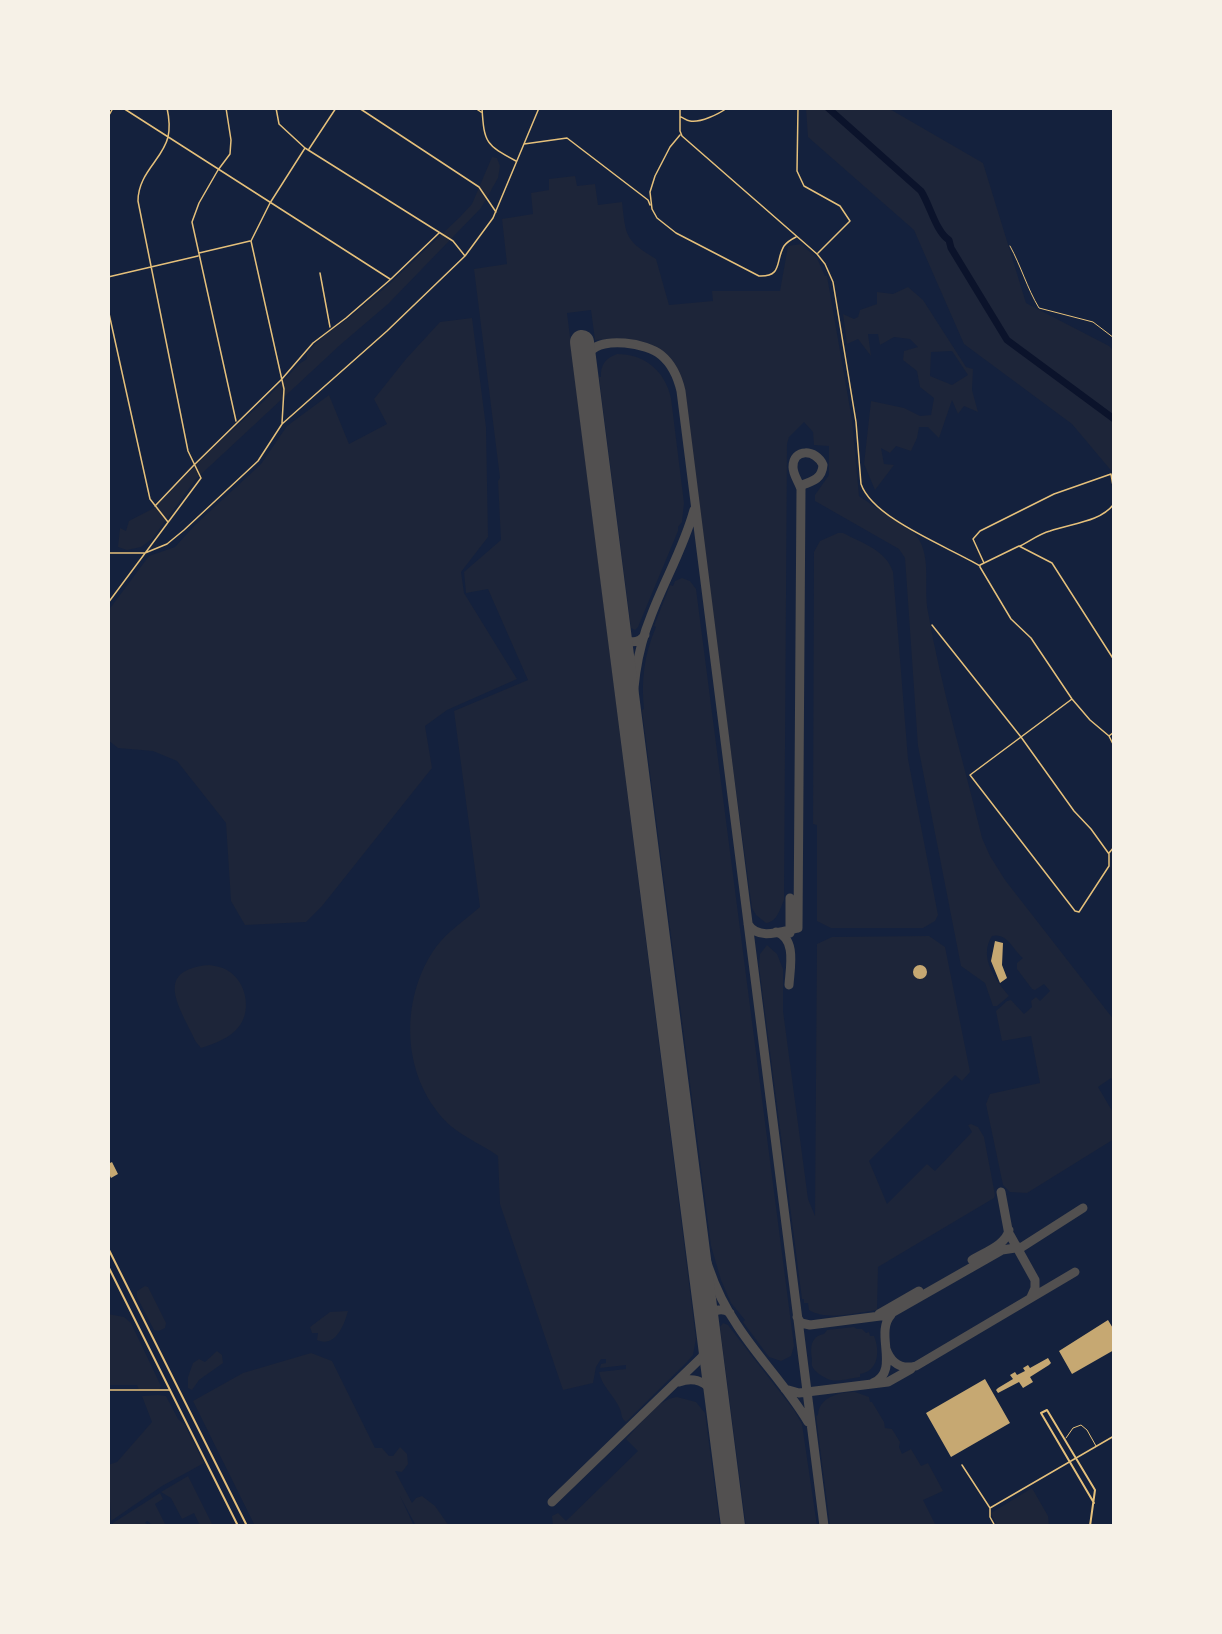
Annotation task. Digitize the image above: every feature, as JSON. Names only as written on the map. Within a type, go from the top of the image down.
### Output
[{"type":"main road","points":[[108,1248],[247,1526]]},
{"type":"main road","points":[[108,1266],[238,1526]]},
{"type":"main road","points":[[142,1334],[150,1330]]},
{"type":"main road","points":[[1090,1526],[1094,1503],[1095,1490],[1047,1410],[1041,1413],[1094,1503]]},
{"type":"street","points":[[108,117],[113,108]]},
{"type":"street","points":[[123,108],[391,279]]},
{"type":"street","points":[[108,603],[201,478],[188,451],[138,201],[142,181],[168,138],[167,108]]},
{"type":"street","points":[[225,108],[230,154],[218,170],[193,217],[198,255],[236,423]]},
{"type":"street","points":[[276,108],[279,124],[307,149],[453,241],[465,256]]},
{"type":"street","points":[[282,424],[284,389],[251,241],[270,203],[336,108]]},
{"type":"street","points":[[359,108],[479,187],[496,212]]},
{"type":"street","points":[[475,108],[482,112]]},
{"type":"street","points":[[482,108],[488,143],[493,149],[516,161]]},
{"type":"street","points":[[108,553],[146,553],[167,544],[184,530],[258,460],[282,424],[387,331],[465,256],[496,212],[539,108]]},
{"type":"street","points":[[652,209],[650,192],[655,176],[670,147],[681,135],[680,108]]},
{"type":"street","points":[[680,116],[690,121],[697,120],[719,114],[727,108]]},
{"type":"street","points":[[798,108],[797,171],[804,186],[840,206],[850,221],[817,254]]},
{"type":"street","points":[[681,135],[797,236],[825,264],[833,282],[856,422],[863,491],[870,500],[890,515],[980,566],[1011,619],[1031,638],[1072,699],[1090,720],[1109,736],[1114,746]]},
{"type":"street","points":[[524,144],[567,138],[648,200],[657,218],[676,233],[759,276],[769,277],[776,271],[785,244],[797,236]]},
{"type":"street","points":[[155,506],[281,380],[313,343],[391,279],[439,233]]},
{"type":"street","points":[[108,277],[251,241]]},
{"type":"street","points":[[320,273],[331,328]]},
{"type":"street","points":[[108,309],[150,499],[168,522]]},
{"type":"street","points":[[984,564],[973,539],[975,535],[990,526],[1054,494],[1111,474],[1114,492]]},
{"type":"street","points":[[980,566],[1050,531],[1090,519],[1109,510],[1114,504]]},
{"type":"street","points":[[1019,546],[1052,563],[1114,660]]},
{"type":"street","points":[[932,625],[1021,737],[1074,811],[1109,854]]},
{"type":"street","points":[[1072,699],[970,775],[1076,911],[1079,912],[1109,866],[1109,854],[1114,847]]},
{"type":"street","points":[[1109,736],[1114,732]]},
{"type":"street","points":[[108,1390],[171,1390]]},
{"type":"street","points":[[990,1508],[1114,1436]]},
{"type":"street","points":[[962,1465],[990,1508],[990,1517],[995,1526]]},
{"type":"lane","points":[[1066,1440],[1070,1431],[1081,1425],[1087,1430],[1096,1446]]},
{"type":"path","points":[[1010,246],[1020,263],[1031,294],[1040,308],[1094,322],[1114,338]]},
{"type":"shaded area","points":[[806,108],[888,108],[983,163],[1026,303],[1109,346],[1114,351],[1114,474],[1072,424],[964,344],[914,230],[808,137]]},
{"type":"shaded area","points":[[492,157],[497,158],[500,166],[498,178],[481,208],[388,304],[340,345],[196,479],[152,539],[141,547],[127,550],[118,547],[120,528],[126,531],[129,521],[154,508],[206,454],[264,401],[299,364],[307,359],[307,353],[328,332],[349,318],[387,286],[460,217],[472,204]]},
{"type":"shaded area","points":[[575,176],[577,186],[595,184],[598,205],[622,202],[626,230],[638,247],[656,259],[669,305],[713,301],[712,291],[780,291],[788,246],[801,244],[817,258],[827,276],[852,420],[859,496],[914,533],[924,550],[927,602],[933,640],[982,838],[1005,880],[1114,1020],[1114,1082],[1111,1078],[1098,1087],[1114,1114],[1114,1139],[1027,1193],[1010,1192],[1003,1185],[986,1104],[990,1094],[1040,1083],[1031,1036],[1002,1041],[996,1011],[1011,1000],[1024,1014],[1032,1007],[1031,1001],[1036,997],[1040,1001],[1050,991],[1044,984],[1035,990],[1032,989],[1017,969],[1017,963],[1023,958],[1006,939],[997,935],[992,936],[988,944],[988,960],[990,968],[1009,996],[997,1006],[993,1006],[985,983],[961,966],[918,746],[905,558],[899,549],[815,501],[815,495],[829,475],[829,446],[814,445],[813,432],[804,422],[789,437],[787,444],[784,900],[778,914],[770,922],[766,923],[756,915],[752,908],[681,384],[666,359],[657,351],[636,342],[595,340],[591,310],[567,313],[696,1339],[693,1355],[626,1422],[599,1372],[626,1369],[626,1365],[600,1368],[601,1364],[606,1363],[606,1359],[601,1359],[596,1367],[593,1383],[563,1390],[500,1204],[498,1156],[452,1127],[435,1109],[423,1087],[415,1064],[411,1040],[411,1015],[415,991],[424,968],[441,941],[480,907],[454,711],[528,680],[488,589],[466,593],[464,572],[501,540],[498,481],[500,478],[474,269],[507,264],[502,219],[533,214],[531,193],[549,190],[549,179]]},
{"type":"shaded area","points":[[908,287],[923,300],[966,367],[973,369],[972,390],[978,412],[964,406],[958,414],[952,400],[939,438],[928,427],[919,427],[911,451],[896,446],[890,453],[881,448],[884,464],[894,465],[875,490],[864,464],[871,401],[904,408],[920,416],[931,415],[934,398],[920,387],[917,371],[903,360],[904,351],[918,347],[910,339],[894,337],[880,345],[878,334],[868,334],[871,356],[858,339],[847,344],[843,314],[854,319],[858,317],[860,310],[877,304],[877,292],[893,294]],"holes":[[[952,351],[968,375],[952,385],[930,376],[931,352]]]},
{"type":"shaded area","points":[[472,318],[486,427],[488,537],[461,572],[464,593],[517,679],[447,710],[425,726],[432,768],[322,906],[306,922],[245,925],[231,901],[226,823],[177,761],[153,751],[118,748],[108,740],[108,611],[149,556],[175,547],[195,525],[261,464],[287,426],[329,395],[349,444],[387,424],[374,399],[406,359],[440,322]]},
{"type":"shaded area","points":[[617,354],[645,361],[659,372],[668,388],[684,503],[682,522],[635,630],[631,628],[599,377],[601,377],[605,362]]},
{"type":"shaded area","points":[[843,533],[879,553],[890,564],[893,572],[908,759],[938,915],[935,921],[923,928],[831,928],[817,921],[817,825],[813,824],[814,552],[820,541]]},
{"type":"shaded area","points":[[682,578],[690,581],[696,589],[794,1346],[791,1356],[781,1361],[769,1357],[731,1303],[721,1280],[711,1246],[642,710],[644,709],[644,668],[656,627],[654,626],[670,585],[673,586],[675,581]]},
{"type":"shaded area","points":[[929,936],[945,947],[970,1072],[962,1081],[955,1075],[869,1161],[887,1204],[927,1164],[935,1171],[972,1132],[968,1125],[971,1124],[978,1127],[984,1137],[995,1195],[994,1198],[878,1267],[877,1310],[833,1316],[816,1313],[809,1310],[808,1303],[804,1303],[802,1299],[759,966],[760,954],[767,945],[777,954],[783,969],[783,1011],[808,1199],[815,1216],[817,944],[832,937]]},
{"type":"shaded area","points":[[209,965],[225,969],[234,975],[244,990],[246,1008],[241,1024],[235,1031],[201,1048],[178,1004],[175,983],[180,975],[191,968]]},
{"type":"shaded area","points":[[145,1286],[148,1287],[166,1323],[165,1328],[159,1331],[154,1330],[137,1297],[137,1291]]},
{"type":"shaded area","points":[[348,1311],[341,1329],[334,1338],[323,1342],[317,1340],[318,1333],[312,1333],[310,1327],[330,1312]]},
{"type":"shaded area","points":[[108,1314],[124,1317],[131,1323],[161,1386],[159,1390],[139,1390],[137,1385],[108,1385]]},
{"type":"shaded area","points":[[723,1323],[728,1325],[794,1410],[802,1424],[817,1526],[746,1526],[720,1327]]},
{"type":"shaded area","points":[[854,1327],[874,1336],[877,1354],[871,1369],[860,1374],[860,1377],[838,1381],[824,1377],[814,1370],[811,1346],[816,1337],[827,1330]]},
{"type":"shaded area","points":[[217,1351],[222,1355],[223,1363],[199,1380],[192,1390],[188,1388],[188,1377],[193,1363],[199,1359],[205,1362]]},
{"type":"shaded area","points":[[311,1353],[332,1361],[375,1448],[382,1448],[389,1456],[393,1456],[400,1447],[407,1454],[408,1464],[402,1472],[395,1471],[412,1503],[416,1498],[422,1496],[435,1506],[449,1526],[416,1526],[400,1496],[414,1526],[255,1526],[193,1401],[243,1373]]},
{"type":"shaded area","points":[[855,1392],[869,1397],[884,1422],[885,1428],[892,1429],[900,1442],[899,1447],[902,1454],[911,1449],[921,1466],[928,1463],[943,1491],[923,1500],[936,1526],[830,1526],[816,1416],[826,1400],[843,1393]]},
{"type":"shaded area","points":[[142,1396],[166,1396],[178,1419],[184,1424],[204,1463],[162,1486],[111,1521],[108,1465],[117,1462],[152,1422]]},
{"type":"shaded area","points":[[677,1397],[696,1402],[705,1413],[720,1526],[553,1526],[552,1516],[558,1513],[566,1521],[638,1451],[626,1439],[656,1407]]},
{"type":"shaded area","points":[[188,1476],[213,1526],[200,1526],[194,1513],[182,1519],[171,1498],[161,1492]]},
{"type":"shaded area","points":[[1032,1488],[1048,1516],[1049,1526],[997,1526],[991,1513]]},
{"type":"shaded area","points":[[160,1493],[163,1499],[155,1504],[166,1526],[154,1526],[147,1521],[145,1523],[152,1526],[112,1526],[113,1523]]},
{"type":"building","points":[[995,941],[1003,943],[1002,965],[1007,978],[1000,983],[991,961]]},
{"type":"building","points":[[920,965],[925,967],[927,972],[925,977],[920,979],[915,977],[913,972],[915,967]]},
{"type":"building","points":[[112,1162],[118,1174],[111,1178],[108,1164]]},
{"type":"building","points":[[1108,1320],[1114,1330],[1114,1350],[1072,1374],[1059,1351]]},
{"type":"building","points":[[1048,1358],[1051,1363],[1030,1377],[1033,1382],[1023,1388],[1019,1382],[998,1393],[996,1390],[1013,1379],[1010,1375],[1015,1372],[1017,1375],[1025,1371],[1023,1368],[1028,1365],[1030,1368]]},
{"type":"building","points":[[985,1379],[1010,1423],[951,1457],[926,1413]]},
{"type":"waterway","points":[[828,108],[921,191],[940,231],[949,240],[951,248],[1007,340],[1114,419]]},
{"type":"taxiway","points":[[586,370],[588,356],[596,347],[614,343],[646,347],[665,359],[674,372],[681,391],[824,1526]]},
{"type":"taxiway","points":[[748,924],[752,929],[764,934],[798,928],[801,489],[802,485],[819,476],[823,465],[815,456],[805,453],[797,456],[793,467],[801,489]]},
{"type":"taxiway","points":[[633,738],[634,692],[641,646],[694,510]]},
{"type":"taxiway","points":[[619,631],[631,642],[638,641],[645,635]]},
{"type":"taxiway","points":[[790,898],[790,933]]},
{"type":"taxiway","points":[[776,932],[783,935],[790,947],[789,985]]},
{"type":"taxiway","points":[[1001,1192],[1009,1235]]},
{"type":"taxiway","points":[[692,1205],[708,1267],[728,1311],[808,1422]]},
{"type":"taxiway","points":[[797,1317],[801,1323],[810,1325],[888,1315],[1002,1250],[1022,1247],[1083,1208]]},
{"type":"taxiway","points":[[972,1260],[1004,1240],[1009,1230]]},
{"type":"taxiway","points":[[1010,1235],[1035,1280],[1035,1288],[1031,1297]]},
{"type":"taxiway","points":[[886,1349],[897,1364],[906,1367],[916,1366],[1075,1272]]},
{"type":"taxiway","points":[[879,1314],[919,1291]]},
{"type":"taxiway","points":[[707,1322],[713,1312],[723,1310],[730,1313]]},
{"type":"taxiway","points":[[873,1383],[881,1377],[885,1370],[887,1361],[885,1332],[886,1323],[891,1315]]},
{"type":"taxiway","points":[[552,1502],[702,1357],[709,1339]]},
{"type":"taxiway","points":[[785,1389],[799,1393],[888,1382],[911,1369]]},
{"type":"taxiway","points":[[679,1382],[700,1381],[716,1395]]},
{"type":"runway","points":[[582,342],[733,1526]]}]
